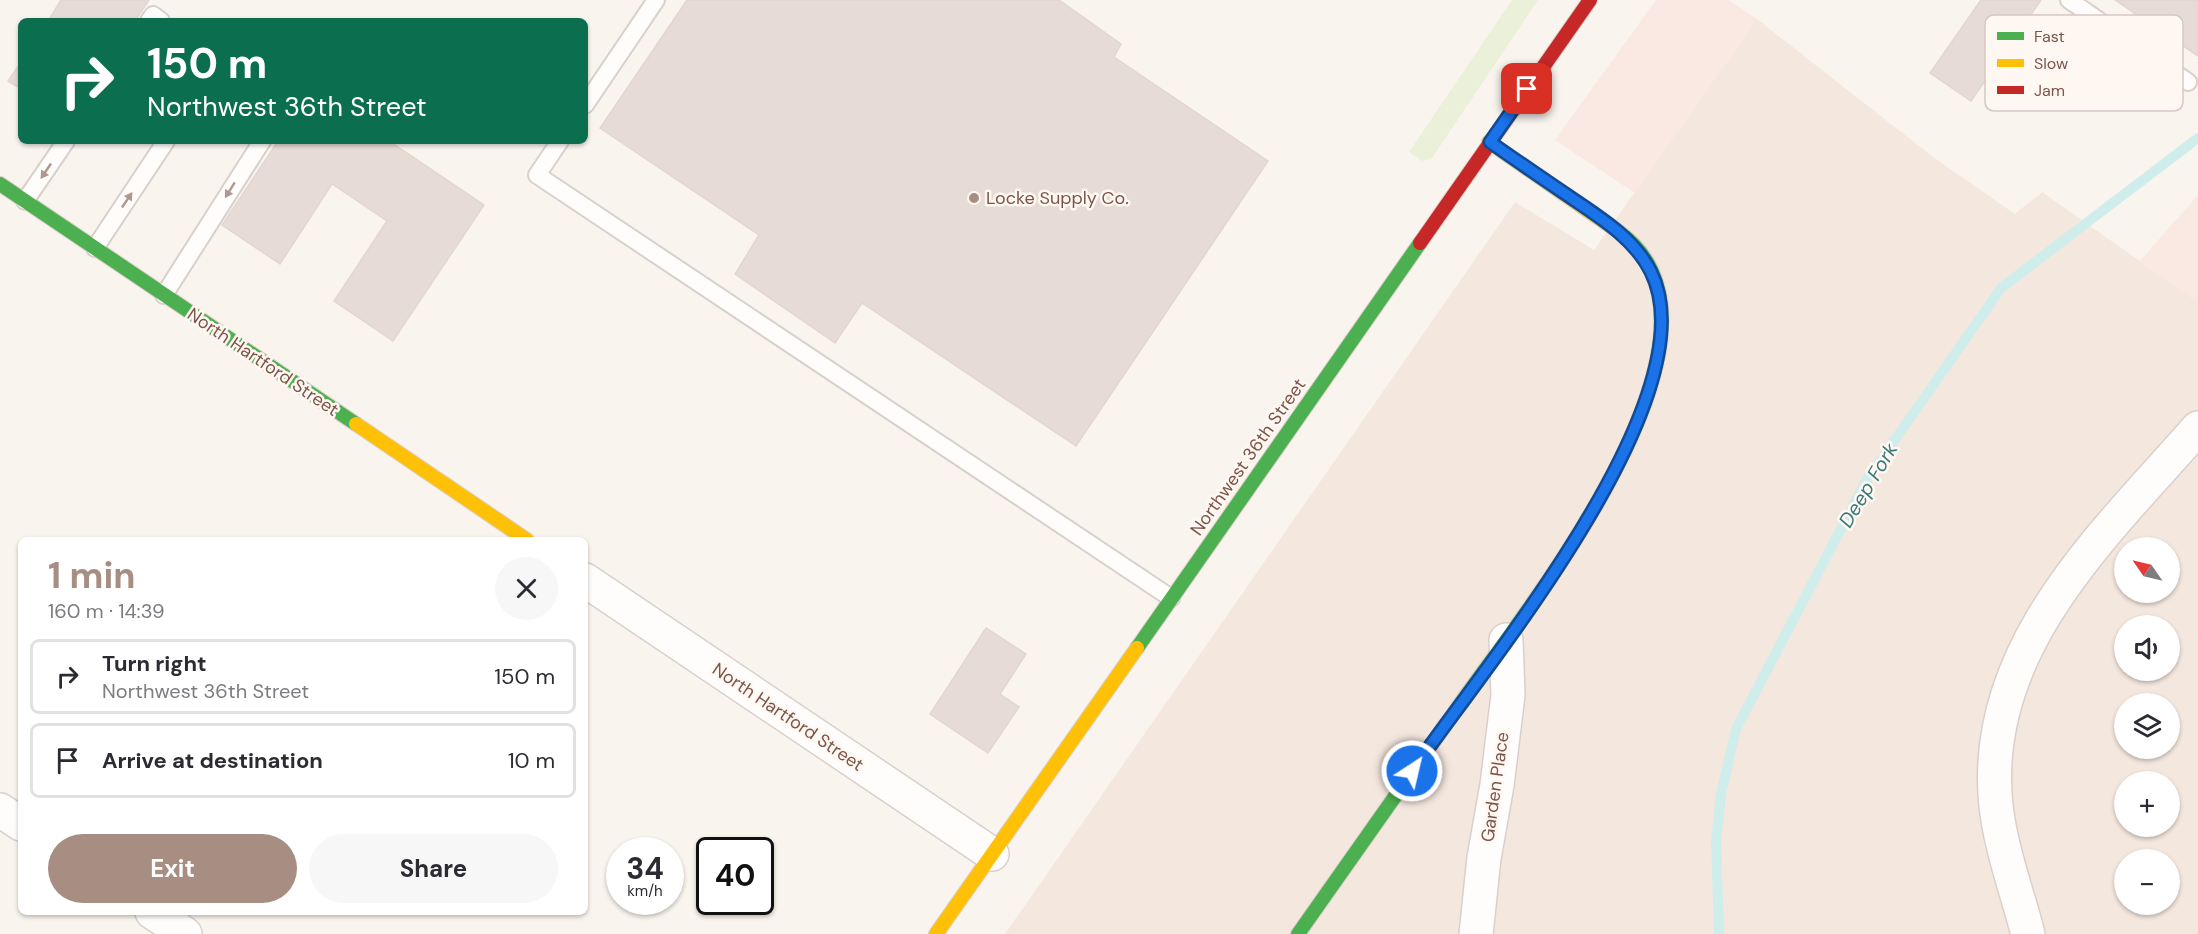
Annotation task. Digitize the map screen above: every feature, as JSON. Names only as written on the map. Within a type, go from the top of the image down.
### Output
[{"type":"street","name":"Northwest 36th Street","points":[[936,934],[1590,0]]},
{"type":"street","points":[[1298,934],[1580,534],[1612,479],[1636,425],[1658,363],[1663,323],[1660,297],[1651,271],[1632,243],[1592,212],[1490,142]]},
{"type":"street","name":"North Hartford Street","points":[[0,184],[522,537]]},
{"type":"street","points":[[2028,934],[2003,842],[1996,806],[1997,740],[2007,691],[2038,623],[2067,583],[2100,540],[2198,428]]},
{"type":"street","name":"North Hartford Street","points":[[588,581],[992,854]]},
{"type":"street","name":"Garden Place","points":[[1476,934],[1484,858],[1497,785],[1508,695],[1506,640]]},
{"type":"street","points":[[0,810],[18,822]]},
{"type":"street","points":[[156,915],[185,934]]},
{"type":"lane","points":[[588,101],[656,0]]},
{"type":"lane","points":[[2069,0],[2091,15]]},
{"type":"lane","points":[[2183,79],[2188,82]]},
{"type":"lane","points":[[25,201],[64,144]]},
{"type":"lane","points":[[95,248],[164,144]]},
{"type":"lane","points":[[164,295],[260,144]]},
{"type":"lane","points":[[558,144],[537,175],[1171,598]]},
{"type":"shaded area","points":[[1656,0],[1728,0],[1757,19],[1635,193],[1555,140]]},
{"type":"shaded area","points":[[1757,19],[1933,157],[2015,214],[2042,192],[2198,302],[2198,934],[1005,934],[1515,202],[1594,250]]},
{"type":"shaded area","points":[[2198,195],[2198,302],[2140,261]]},
{"type":"green space","points":[[1512,0],[1538,0],[1432,158],[1422,161],[1409,152]]},
{"type":"building","points":[[61,0],[149,0],[137,18],[50,18]]},
{"type":"building","name":"Locke Supply Co.","points":[[687,0],[1059,0],[1121,44],[1114,57],[1268,161],[1076,446],[862,303],[835,343],[735,274],[759,235],[600,128]]},
{"type":"building","points":[[1981,0],[2041,0],[2031,15],[1985,15],[1985,81],[1971,101],[1930,73]]},
{"type":"building","points":[[2115,0],[2198,0],[2198,56],[2183,46],[2183,15],[2137,15]]},
{"type":"building","points":[[18,66],[18,87],[8,81]]},
{"type":"building","points":[[276,144],[393,144],[484,205],[393,341],[334,301],[387,221],[332,184],[280,264],[222,225]]},
{"type":"building","points":[[986,628],[1026,654],[1000,694],[1019,707],[988,753],[930,714]]},
{"type":"waterway","name":"Deep Fork","points":[[1719,934],[1716,841],[1721,794],[1736,729],[1866,481],[2001,288],[2198,138]]},
{"type":"traffic: fast","points":[[0,184],[356,424]]},
{"type":"traffic: fast","points":[[1298,934],[1533,603],[1576,538],[1616,469],[1646,399],[1661,334],[1654,277],[1619,232]]},
{"type":"traffic: fast","points":[[1137,648],[1420,243]]},
{"type":"traffic: slow","points":[[1489,142],[1619,232]]},
{"type":"traffic: slow","points":[[356,424],[523,537]]},
{"type":"traffic: slow","points":[[936,934],[1137,648]]},
{"type":"traffic: jam","points":[[1420,243],[1590,0]]},
{"type":"place","name":"Locke Supply Co.","points":[[974,198]]},
{"type":"route","points":[[1412,771],[1580,534],[1612,479],[1636,425],[1658,363],[1663,323],[1660,297],[1651,271],[1632,243],[1592,212],[1490,142],[1527,89]]}]
